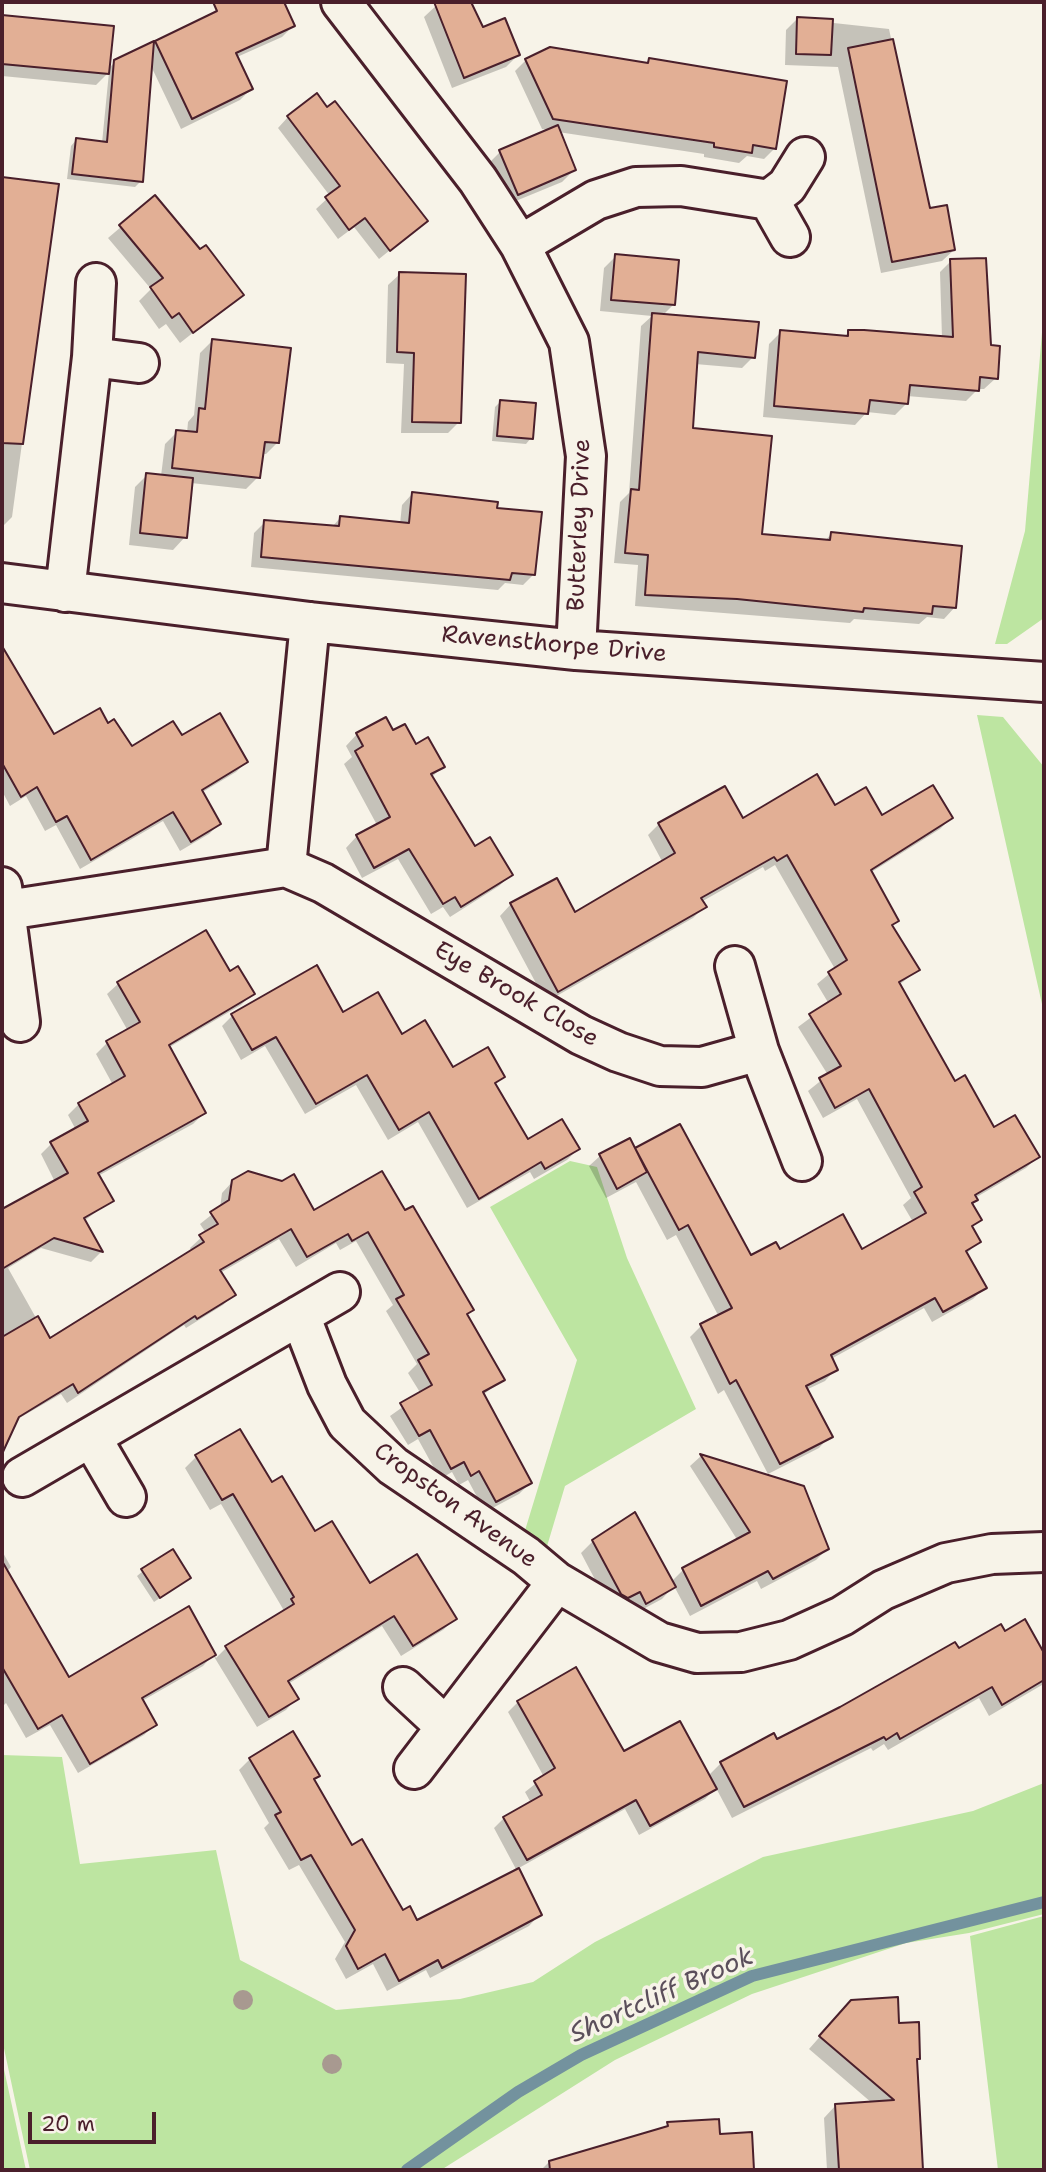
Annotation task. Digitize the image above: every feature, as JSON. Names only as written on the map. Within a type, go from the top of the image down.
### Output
[{"type":"street","name":"Butterley Drive","points":[[341,2],[478,180],[520,245],[569,342],[580,400],[586,456],[576,650]]},
{"type":"street","points":[[520,245],[596,200],[636,187],[681,186],[769,200],[787,186],[805,157]]},
{"type":"street","points":[[769,200],[790,237]]},
{"type":"street","points":[[65,592],[92,357],[96,283]]},
{"type":"street","points":[[92,357],[139,363]]},
{"type":"street","name":"Ravensthorpe Drive","points":[[2,583],[310,622],[576,650],[1044,682]]},
{"type":"street","points":[[20,1022],[4,899],[286,867],[310,622]]},
{"type":"street","name":"Eye Brook Close","points":[[286,867],[323,883],[581,1035],[618,1052],[660,1066],[702,1067],[759,1051]]},
{"type":"street","points":[[735,966],[759,1051],[802,1161]]},
{"type":"street","points":[[22,1477],[340,1292]]},
{"type":"street","name":"Cropston Avenue","points":[[300,1315],[327,1385],[347,1423],[393,1466],[526,1556],[557,1583],[659,1642],[697,1653],[741,1652],[789,1640],[842,1616],[883,1590],[946,1563],[992,1554],[1044,1552]]},
{"type":"street","points":[[91,1437],[126,1497]]},
{"type":"street","name":"Cropston Avenue","points":[[414,1769],[557,1583]]},
{"type":"street","points":[[403,1687],[445,1726]]},
{"type":"green space","points":[[1044,309],[1044,618],[1007,644],[995,644],[1025,531]]},
{"type":"green space","points":[[977,715],[1003,717],[1044,767],[1044,1013]]},
{"type":"green space","points":[[570,1161],[597,1167],[627,1258],[696,1409],[565,1486],[545,1553],[523,1537],[577,1360],[490,1207]]},
{"type":"green space","points":[[2,1755],[62,1757],[80,1864],[216,1850],[240,1960],[336,2010],[460,1999],[533,1982],[595,1942],[763,1857],[973,1811],[1044,1783],[1044,1914],[969,1933],[906,1943],[752,1994],[615,2060],[441,2170],[30,2170],[2,2039]]},
{"type":"green space","points":[[1044,1916],[1044,2170],[998,2170],[970,1936]]},
{"type":"green space","points":[[2,2060],[26,2170],[2,2170]]},
{"type":"building","points":[[213,2],[284,2],[295,26],[236,53],[253,89],[192,119],[155,41],[217,11]]},
{"type":"building","points":[[434,2],[471,2],[483,27],[505,18],[520,55],[464,78]]},
{"type":"building","points":[[2,15],[114,26],[109,74],[2,64]]},
{"type":"building","points":[[797,17],[833,19],[831,55],[796,54]]},
{"type":"building","points":[[893,39],[930,208],[947,205],[955,250],[892,262],[848,48]]},
{"type":"building","points":[[154,41],[143,182],[72,174],[76,138],[107,142],[114,60]]},
{"type":"building","points":[[550,47],[648,63],[649,58],[787,81],[776,149],[753,145],[752,153],[714,147],[714,143],[553,119],[525,59]]},
{"type":"building","points":[[317,93],[327,107],[335,101],[428,221],[390,251],[365,218],[349,230],[325,197],[340,186],[287,116]]},
{"type":"building","points":[[558,125],[576,170],[518,195],[499,150]]},
{"type":"building","points":[[2,177],[59,184],[23,444],[2,443]]},
{"type":"building","points":[[155,195],[200,249],[206,245],[244,295],[193,333],[179,313],[172,318],[150,287],[163,278],[119,225]]},
{"type":"building","points":[[615,254],[679,260],[675,305],[611,300]]},
{"type":"building","points":[[986,258],[991,345],[1000,346],[998,379],[980,377],[979,391],[910,385],[908,404],[870,400],[868,414],[774,406],[780,330],[848,336],[848,330],[864,330],[953,337],[950,259]]},
{"type":"building","points":[[399,272],[466,274],[461,423],[412,422],[414,353],[397,352]]},
{"type":"building","points":[[652,313],[759,322],[755,358],[698,352],[693,428],[772,436],[762,534],[830,540],[831,532],[962,546],[956,608],[933,606],[932,614],[864,608],[863,612],[737,599],[645,595],[648,555],[625,553],[631,489],[639,490]]},
{"type":"building","points":[[212,339],[291,348],[279,443],[265,442],[260,478],[172,468],[176,430],[197,432],[199,408],[205,409]]},
{"type":"building","points":[[500,400],[536,403],[533,439],[497,436]]},
{"type":"building","points":[[146,473],[193,478],[187,538],[140,533]]},
{"type":"building","points":[[412,492],[498,502],[497,508],[542,512],[535,575],[512,573],[510,580],[261,557],[264,520],[339,526],[340,516],[409,523]]},
{"type":"building","points":[[2,646],[54,734],[100,708],[108,723],[114,719],[132,746],[173,721],[182,735],[220,713],[248,762],[202,790],[221,824],[191,842],[173,812],[91,860],[67,816],[56,822],[37,787],[21,797],[2,763]]},
{"type":"building","points":[[386,717],[393,730],[405,724],[416,744],[428,737],[445,767],[431,774],[475,846],[490,837],[513,875],[461,907],[455,897],[443,904],[409,849],[374,868],[356,835],[390,817],[355,751],[363,746],[356,733]]},
{"type":"building","points":[[817,774],[835,805],[866,787],[882,815],[933,785],[953,818],[871,870],[899,921],[892,925],[920,970],[899,982],[955,1081],[965,1075],[994,1127],[1015,1115],[1040,1157],[975,1195],[978,1200],[972,1203],[982,1220],[972,1226],[981,1242],[966,1251],[987,1288],[943,1312],[935,1298],[831,1355],[838,1370],[806,1386],[833,1437],[780,1464],[736,1380],[730,1384],[700,1324],[732,1308],[688,1225],[679,1230],[635,1148],[680,1124],[751,1255],[776,1242],[780,1249],[843,1214],[862,1249],[926,1213],[914,1192],[922,1187],[869,1089],[835,1108],[819,1078],[841,1066],[809,1014],[841,994],[828,972],[847,960],[787,855],[777,861],[774,857],[701,898],[707,907],[558,992],[510,903],[557,878],[575,912],[675,853],[658,823],[725,786],[743,818]]},
{"type":"building","points":[[206,930],[230,971],[238,966],[255,994],[169,1045],[206,1113],[98,1173],[114,1201],[84,1218],[103,1252],[54,1238],[2,1269],[2,1209],[68,1173],[50,1142],[88,1121],[78,1103],[125,1076],[106,1041],[140,1022],[117,982]]},
{"type":"building","points":[[317,965],[343,1012],[378,992],[402,1034],[425,1020],[453,1067],[488,1047],[505,1077],[495,1083],[528,1139],[562,1119],[580,1149],[545,1169],[541,1162],[479,1199],[429,1112],[399,1130],[367,1075],[316,1104],[276,1037],[252,1050],[231,1014]]},
{"type":"building","points":[[630,1138],[647,1172],[617,1189],[599,1154]]},
{"type":"building","points":[[248,1171],[282,1181],[294,1174],[314,1210],[382,1171],[405,1210],[413,1206],[474,1310],[467,1314],[505,1380],[483,1392],[532,1483],[496,1502],[479,1471],[471,1476],[464,1462],[451,1469],[430,1430],[419,1436],[400,1403],[432,1385],[418,1360],[429,1354],[396,1299],[404,1295],[368,1232],[352,1241],[348,1234],[307,1257],[291,1229],[220,1270],[236,1295],[197,1319],[195,1316],[78,1393],[73,1384],[19,1417],[2,1454],[2,1337],[38,1316],[50,1338],[204,1242],[199,1235],[218,1224],[210,1212],[229,1200],[232,1180]]},
{"type":"building","points":[[240,1429],[272,1482],[282,1476],[315,1531],[332,1521],[370,1583],[417,1554],[457,1619],[413,1646],[394,1616],[288,1681],[299,1699],[269,1717],[225,1646],[294,1604],[291,1599],[294,1597],[233,1494],[222,1500],[195,1455]]},
{"type":"building","points":[[700,1454],[804,1486],[829,1549],[773,1579],[768,1571],[701,1606],[682,1568],[750,1532]]},
{"type":"building","points":[[635,1512],[676,1587],[646,1604],[640,1592],[628,1598],[621,1594],[592,1540]]},
{"type":"building","points":[[173,1549],[191,1578],[160,1598],[141,1569]]},
{"type":"building","points":[[2,1561],[69,1677],[189,1606],[216,1655],[142,1698],[157,1725],[90,1764],[62,1715],[38,1729],[2,1667]]},
{"type":"building","points":[[1025,1619],[1044,1653],[1044,1680],[1002,1705],[992,1687],[900,1739],[897,1733],[886,1740],[884,1737],[744,1807],[720,1762],[774,1733],[777,1739],[840,1707],[955,1642],[959,1648],[1001,1624],[1005,1631]]},
{"type":"building","points":[[576,1667],[624,1751],[680,1721],[717,1789],[650,1826],[636,1800],[527,1860],[503,1817],[542,1795],[534,1781],[555,1768],[517,1701]]},
{"type":"building","points":[[293,1731],[320,1776],[314,1779],[352,1845],[362,1839],[403,1910],[410,1906],[417,1920],[519,1868],[542,1915],[442,1968],[438,1960],[399,1981],[385,1954],[358,1969],[346,1946],[355,1930],[311,1855],[301,1860],[275,1815],[281,1812],[249,1758]]},
{"type":"building","points":[[898,1997],[899,2023],[919,2022],[920,2059],[917,2059],[923,2170],[839,2170],[835,2104],[894,2100],[819,2036],[851,2000]]},
{"type":"building","points":[[719,2119],[720,2134],[752,2132],[754,2170],[550,2170],[549,2161],[668,2126],[667,2122]]},
{"type":"waterway","name":"Shortcliff Brook","points":[[407,2170],[518,2092],[581,2055],[752,1976],[1044,1902]]}]
